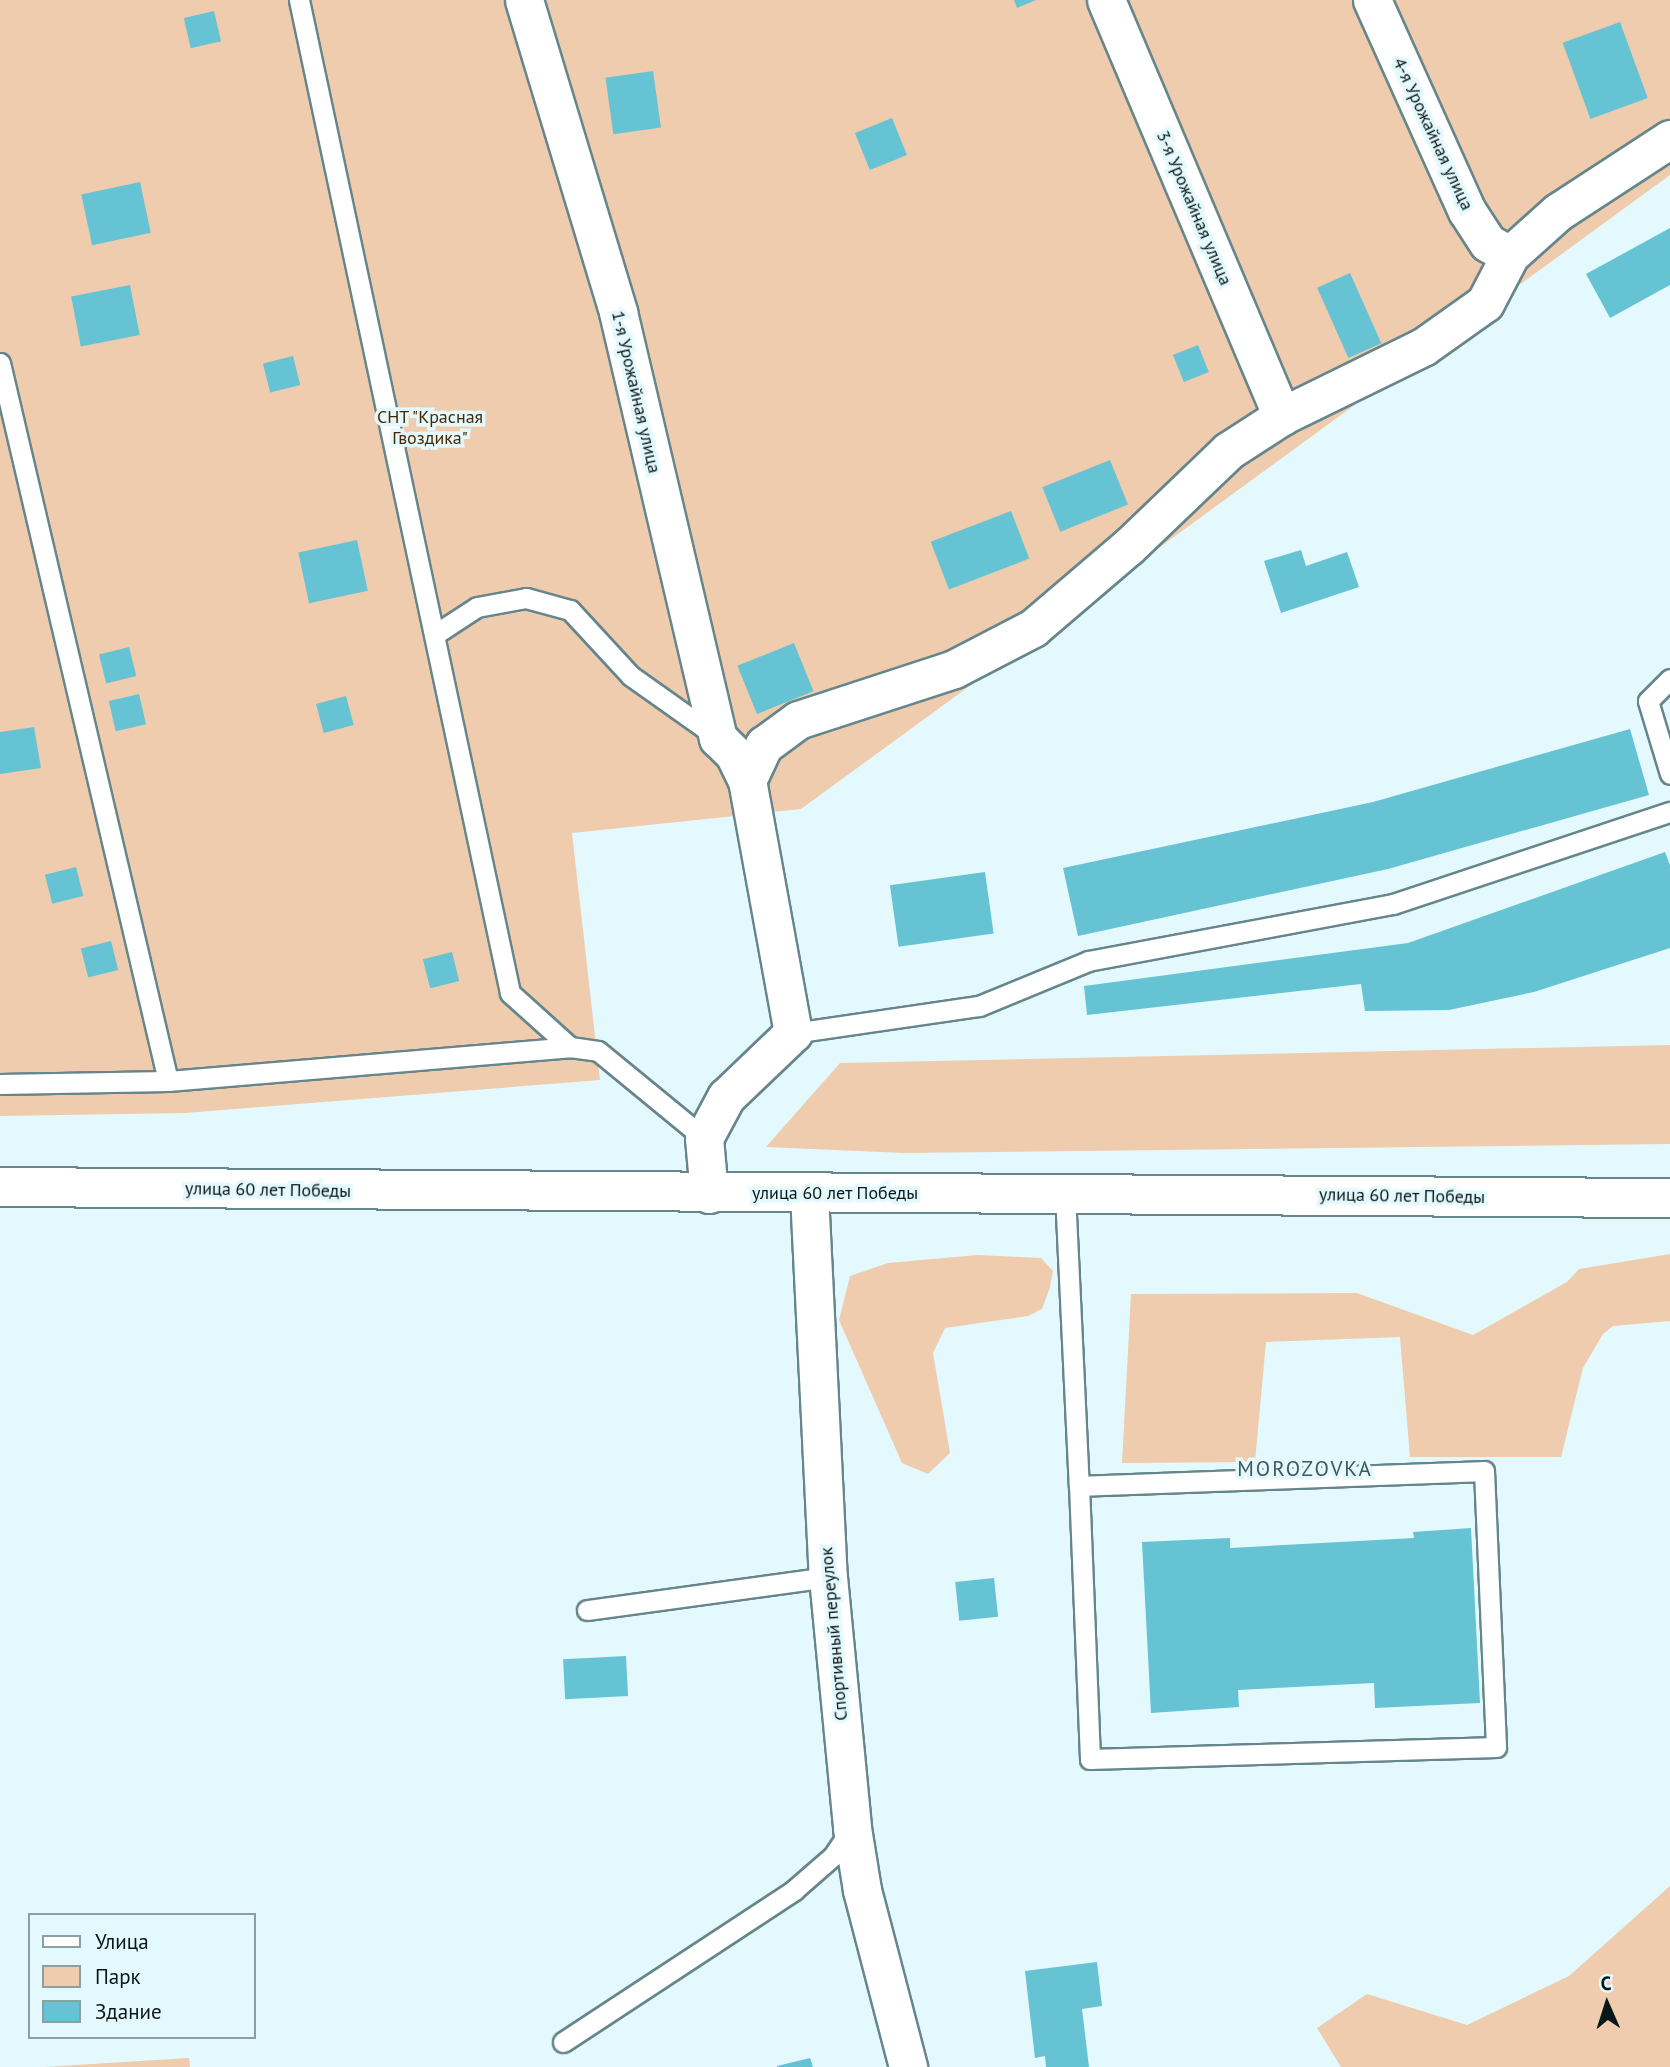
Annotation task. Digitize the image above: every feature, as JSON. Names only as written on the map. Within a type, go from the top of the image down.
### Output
[{"type":"street","name":"1-я Урожайная улица","points":[[524,0],[618,312],[691,637],[718,738],[734,754],[747,781],[793,1033]]},
{"type":"street","name":"3-я Урожайная улица","points":[[1106,0],[1282,416]]},
{"type":"street","name":"4-я Урожайная улица","points":[[1372,0],[1467,211],[1488,243],[1510,255]]},
{"type":"street","points":[[747,781],[764,745],[798,720],[954,669],[1033,628],[1128,547],[1228,451],[1282,416],[1423,347],[1485,303],[1510,255],[1558,212],[1670,139]]},
{"type":"street","points":[[709,1194],[704,1138],[726,1097],[793,1033]]},
{"type":"street","name":"улица 60 лет Победы","points":[[0,1187],[709,1194],[1065,1192],[1670,1198]]},
{"type":"street","name":"Спортивный переулок","points":[[809,1194],[828,1577],[852,1828],[862,1890],[908,2067]]},
{"type":"lane","points":[[299,0],[510,993],[570,1047]]},
{"type":"lane","points":[[0,363],[168,1081]]},
{"type":"lane","points":[[435,635],[477,607],[526,598],[570,610],[631,676],[718,738]]},
{"type":"lane","points":[[1670,679],[1648,701],[1670,774]]},
{"type":"lane","points":[[793,1033],[979,1006],[1088,961],[1393,904],[1670,812]]},
{"type":"lane","points":[[0,1084],[168,1081],[570,1047],[598,1051],[704,1138]]},
{"type":"lane","points":[[1065,1192],[1090,1759],[1496,1747],[1484,1471],[1079,1486]]},
{"type":"lane","points":[[587,1611],[828,1577]]},
{"type":"lane","points":[[563,2042],[794,1890],[833,1856],[852,1828]]},
{"type":"green space","name":"СНТ \"Красная Гвоздика\"","points":[[0,0],[1670,0],[1670,175],[801,809],[572,833],[600,1080],[185,1113],[0,1116]]},
{"type":"green space","points":[[1670,1045],[1670,1144],[905,1153],[766,1147],[840,1063]]},
{"type":"green space","points":[[1670,1254],[1670,1321],[1613,1326],[1603,1334],[1583,1368],[1561,1457],[1410,1457],[1400,1337],[1266,1342],[1255,1462],[1122,1463],[1131,1294],[1357,1293],[1473,1335],[1567,1282],[1579,1269]]},
{"type":"green space","points":[[978,1255],[1041,1258],[1053,1271],[1050,1287],[1042,1309],[1028,1316],[945,1328],[933,1353],[950,1453],[928,1474],[902,1463],[839,1320],[850,1276],[888,1263]]},
{"type":"green space","points":[[1670,1886],[1670,2067],[1341,2067],[1317,2028],[1367,1994],[1467,2025],[1569,1976]]},
{"type":"green space","points":[[189,2058],[190,2067],[44,2067]]},
{"type":"building","points":[[1014,0],[1036,0],[1017,8]]},
{"type":"building","points":[[214,11],[221,41],[191,48],[184,18]]},
{"type":"building","points":[[1620,22],[1648,98],[1590,119],[1563,43]]},
{"type":"building","points":[[653,71],[661,127],[613,134],[605,78]]},
{"type":"building","points":[[892,118],[907,155],[870,170],[855,133]]},
{"type":"building","points":[[140,182],[151,233],[92,245],[81,194]]},
{"type":"building","points":[[1670,228],[1670,285],[1610,318],[1586,274]]},
{"type":"building","points":[[1350,273],[1381,343],[1348,358],[1317,288]]},
{"type":"building","points":[[130,285],[140,335],[81,347],[71,296]]},
{"type":"building","points":[[1198,345],[1209,372],[1184,382],[1173,355]]},
{"type":"building","points":[[293,356],[300,385],[270,393],[263,363]]},
{"type":"building","points":[[1110,460],[1128,505],[1060,532],[1042,487]]},
{"type":"building","points":[[1011,511],[1029,559],[949,589],[931,542]]},
{"type":"building","points":[[357,540],[368,591],[309,603],[298,552]]},
{"type":"building","points":[[1301,550],[1306,566],[1347,552],[1359,587],[1281,613],[1264,561]]},
{"type":"building","points":[[794,643],[813,691],[757,714],[737,666]]},
{"type":"building","points":[[129,647],[136,676],[106,684],[99,654]]},
{"type":"building","points":[[139,694],[146,724],[116,731],[109,701]]},
{"type":"building","points":[[346,696],[354,725],[324,733],[316,704]]},
{"type":"building","points":[[34,727],[41,768],[0,774],[0,732]]},
{"type":"building","points":[[1630,729],[1649,795],[1388,869],[1078,936],[1063,868],[1373,802]]},
{"type":"building","points":[[1665,852],[1670,865],[1670,948],[1534,992],[1449,1010],[1365,1011],[1361,984],[1087,1015],[1084,986],[1408,943]]},
{"type":"building","points":[[76,867],[83,896],[52,904],[45,875]]},
{"type":"building","points":[[985,872],[994,933],[899,947],[890,885]]},
{"type":"building","points":[[111,941],[118,970],[88,978],[81,948]]},
{"type":"building","points":[[452,952],[459,981],[430,988],[423,959]]},
{"type":"building","points":[[1471,1528],[1480,1703],[1375,1708],[1374,1683],[1238,1690],[1239,1707],[1151,1713],[1142,1542],[1230,1538],[1230,1548],[1414,1538],[1413,1532]]},
{"type":"building","points":[[994,1578],[998,1617],[959,1621],[955,1582]]},
{"type":"building","points":[[626,1656],[628,1696],[565,1699],[563,1659]]},
{"type":"building","points":[[1097,1962],[1102,2006],[1082,2009],[1089,2067],[1046,2067],[1045,2056],[1035,2058],[1025,1971]]},
{"type":"building","points":[[810,2058],[813,2067],[777,2067],[777,2066]]},
{"type":"district","name":"MOROZOVKA","points":[[1305,1469]]}]
